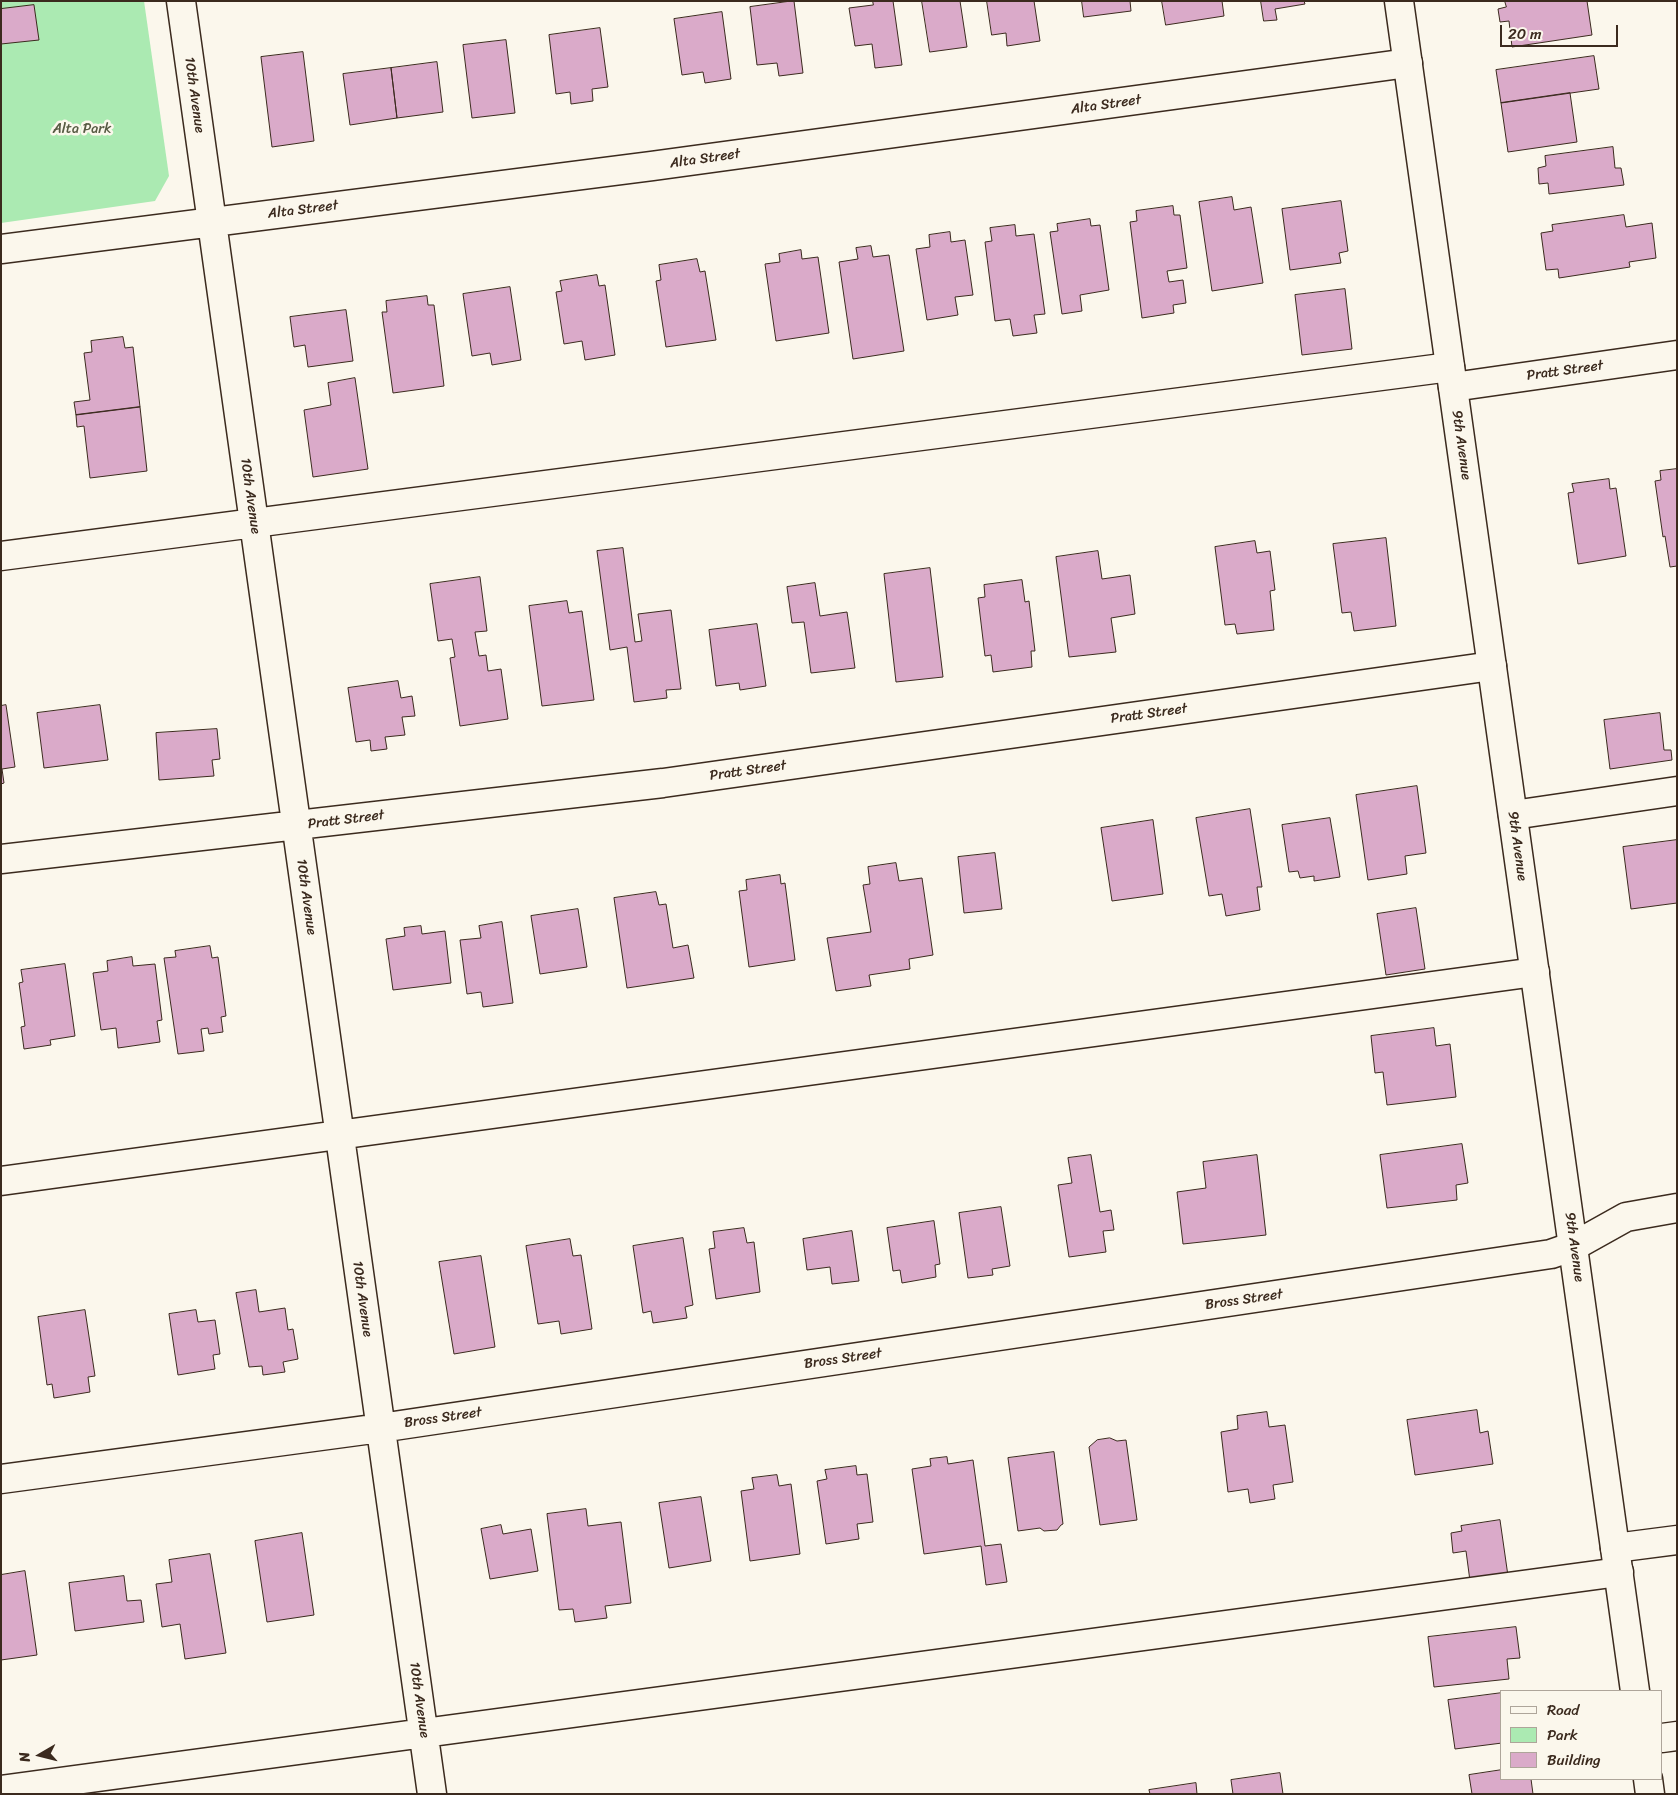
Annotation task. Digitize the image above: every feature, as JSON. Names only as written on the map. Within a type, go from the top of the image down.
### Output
[{"type":"street","name":"10th Avenue","points":[[181,1],[432,1794]]},
{"type":"street","name":"9th Avenue","points":[[1399,1],[1635,1690]]},
{"type":"street","name":"Alta Street","points":[[1,249],[652,166],[1408,63]]},
{"type":"street","name":"Pratt Street","points":[[1,556],[254,523],[1451,377],[1677,355]]},
{"type":"street","name":"Pratt Street","points":[[1,859],[663,783],[1492,666]]},
{"type":"street","points":[[1513,815],[1677,791]]},
{"type":"street","points":[[1,1181],[1535,972]]},
{"type":"street","name":"Bross Street","points":[[1,1479],[380,1428],[1551,1254],[1574,1246],[1626,1217],[1677,1208]]},
{"type":"street","points":[[1,1790],[423,1732],[1617,1560],[1677,1540]]},
{"type":"street","points":[[1663,1738],[1677,1736]]},
{"type":"street","points":[[1648,1780],[1650,1794]]},
{"type":"green space","name":"Alta Park","points":[[1,1],[144,1],[169,176],[155,201],[1,223]]},
{"type":"building","points":[[794,1],[803,73],[779,76],[777,63],[757,65],[750,7]]},
{"type":"building","points":[[873,1],[893,1],[902,65],[875,68],[872,44],[855,46],[849,8],[873,5]]},
{"type":"building","points":[[922,1],[960,1],[967,47],[930,52]]},
{"type":"building","points":[[987,1],[1034,1],[1040,41],[1007,46],[1006,33],[992,35]]},
{"type":"building","points":[[1082,1],[1130,1],[1131,11],[1084,17]]},
{"type":"building","points":[[1162,1],[1222,1],[1224,16],[1166,25]]},
{"type":"building","points":[[1261,1],[1304,1],[1305,4],[1275,9],[1277,20],[1264,21]]},
{"type":"building","points":[[1505,1],[1587,1],[1592,35],[1512,47],[1509,21],[1500,22],[1498,9],[1506,7]]},
{"type":"building","points":[[34,5],[39,40],[1,44],[1,9]]},
{"type":"building","points":[[722,12],[731,79],[705,83],[703,72],[682,75],[674,19]]},
{"type":"building","points":[[600,28],[608,87],[592,89],[593,101],[571,104],[570,92],[556,94],[549,35]]},
{"type":"building","points":[[506,40],[515,113],[472,118],[463,45]]},
{"type":"building","points":[[303,52],[314,141],[272,147],[261,57]]},
{"type":"building","points":[[1594,56],[1599,89],[1501,103],[1496,70]]},
{"type":"building","points":[[437,62],[443,112],[397,118],[391,68]]},
{"type":"building","points":[[391,68],[397,118],[350,125],[343,74]]},
{"type":"building","points":[[1570,93],[1577,142],[1508,152],[1501,103]]},
{"type":"building","points":[[1613,147],[1615,168],[1621,168],[1624,185],[1549,194],[1548,183],[1539,184],[1538,168],[1546,166],[1545,156]]},
{"type":"building","points":[[1232,197],[1234,210],[1251,207],[1263,283],[1212,291],[1199,202]]},
{"type":"building","points":[[1341,201],[1348,251],[1339,253],[1341,263],[1290,270],[1282,209]]},
{"type":"building","points":[[1173,206],[1174,215],[1180,215],[1187,268],[1167,271],[1169,282],[1183,280],[1186,303],[1173,305],[1174,313],[1142,318],[1130,222],[1137,221],[1136,211]]},
{"type":"building","points":[[1624,215],[1626,227],[1652,223],[1656,258],[1629,262],[1630,267],[1559,278],[1558,269],[1546,270],[1541,233],[1553,231],[1552,225]]},
{"type":"building","points":[[1090,219],[1091,226],[1100,225],[1109,290],[1080,295],[1082,311],[1062,314],[1050,232],[1058,231],[1057,224]]},
{"type":"building","points":[[1015,225],[1016,236],[1034,234],[1045,314],[1034,315],[1037,333],[1013,336],[1010,319],[995,321],[985,242],[992,241],[990,228]]},
{"type":"building","points":[[950,232],[951,242],[965,240],[973,295],[955,297],[958,315],[927,320],[916,249],[930,247],[929,235]]},
{"type":"building","points":[[871,246],[873,257],[889,255],[904,351],[853,359],[839,262],[858,259],[856,248]]},
{"type":"building","points":[[801,250],[802,259],[818,257],[829,333],[776,341],[765,264],[780,262],[779,254]]},
{"type":"building","points":[[697,259],[700,272],[705,271],[716,340],[666,347],[656,281],[661,280],[659,265]]},
{"type":"building","points":[[597,275],[599,286],[605,285],[615,355],[585,360],[582,341],[564,344],[556,292],[562,291],[560,281]]},
{"type":"building","points":[[510,287],[521,360],[492,365],[490,353],[472,356],[463,294]]},
{"type":"building","points":[[1345,289],[1352,349],[1302,355],[1295,295]]},
{"type":"building","points":[[427,296],[428,305],[434,305],[444,386],[393,393],[382,312],[387,312],[386,301]]},
{"type":"building","points":[[346,310],[353,361],[308,367],[305,345],[294,347],[290,317]]},
{"type":"building","points":[[123,337],[125,348],[133,347],[140,407],[76,415],[74,402],[90,400],[84,353],[92,352],[91,341]]},
{"type":"building","points":[[355,378],[368,469],[313,477],[304,410],[331,405],[328,383]]},
{"type":"building","points":[[140,407],[147,471],[90,478],[84,426],[77,427],[76,415]]},
{"type":"building","points":[[1677,469],[1677,566],[1670,567],[1665,536],[1663,537],[1655,481],[1661,480],[1660,471]]},
{"type":"building","points":[[1609,479],[1610,489],[1616,488],[1626,556],[1578,564],[1568,493],[1574,492],[1572,484]]},
{"type":"building","points":[[1386,538],[1396,626],[1354,631],[1351,612],[1342,613],[1333,544]]},
{"type":"building","points":[[1255,541],[1257,553],[1270,551],[1275,590],[1270,591],[1274,630],[1237,634],[1235,624],[1225,625],[1215,547]]},
{"type":"building","points":[[623,548],[635,642],[642,641],[638,614],[671,610],[681,689],[666,690],[667,698],[634,702],[627,647],[610,650],[597,551]]},
{"type":"building","points":[[1098,551],[1102,579],[1130,575],[1135,614],[1111,618],[1116,652],[1069,657],[1056,557]]},
{"type":"building","points":[[930,568],[943,677],[896,682],[884,574]]},
{"type":"building","points":[[480,577],[487,631],[475,632],[479,656],[486,655],[488,671],[501,669],[508,719],[460,726],[450,658],[455,657],[452,639],[438,641],[430,584]]},
{"type":"building","points":[[1022,580],[1025,602],[1029,601],[1035,651],[1031,651],[1032,667],[993,672],[991,655],[985,656],[978,598],[985,597],[984,585]]},
{"type":"building","points":[[815,583],[820,616],[847,612],[855,668],[811,673],[804,622],[792,623],[787,587]]},
{"type":"building","points":[[567,601],[569,613],[582,611],[594,700],[542,706],[529,606]]},
{"type":"building","points":[[757,624],[766,686],[740,690],[739,683],[716,686],[709,630]]},
{"type":"building","points":[[398,681],[401,698],[412,696],[415,716],[402,717],[405,735],[385,737],[387,749],[371,751],[370,740],[356,742],[348,688]]},
{"type":"building","points":[[6,705],[15,767],[2,769],[4,783],[1,784],[1,706]]},
{"type":"building","points":[[100,705],[108,760],[44,768],[37,713]]},
{"type":"building","points":[[1660,713],[1664,750],[1671,750],[1672,760],[1610,769],[1604,720]]},
{"type":"building","points":[[217,729],[220,759],[212,760],[214,776],[159,780],[156,733]]},
{"type":"building","points":[[1417,786],[1426,853],[1405,856],[1407,874],[1368,880],[1356,795]]},
{"type":"building","points":[[1250,809],[1262,887],[1257,887],[1260,910],[1226,916],[1222,894],[1209,896],[1196,818]]},
{"type":"building","points":[[1330,818],[1340,877],[1314,881],[1314,876],[1300,878],[1298,871],[1289,872],[1282,825]]},
{"type":"building","points":[[1153,820],[1163,894],[1112,901],[1101,828]]},
{"type":"building","points":[[1677,840],[1677,903],[1631,909],[1623,847]]},
{"type":"building","points":[[995,853],[1002,909],[964,913],[958,857]]},
{"type":"building","points":[[896,863],[899,881],[922,878],[933,955],[909,959],[910,969],[869,975],[871,986],[836,991],[827,938],[871,932],[863,885],[870,884],[868,867]]},
{"type":"building","points":[[780,875],[781,884],[785,883],[795,960],[749,967],[739,891],[747,890],[746,880]]},
{"type":"building","points":[[656,892],[659,905],[666,904],[673,948],[688,945],[694,978],[627,988],[614,898]]},
{"type":"building","points":[[1416,908],[1425,969],[1386,975],[1377,914]]},
{"type":"building","points":[[578,909],[587,967],[540,974],[531,916]]},
{"type":"building","points":[[502,922],[513,1003],[483,1007],[481,992],[467,994],[460,940],[481,938],[479,926]]},
{"type":"building","points":[[421,926],[422,934],[445,931],[451,983],[393,990],[386,939],[405,936],[404,928]]},
{"type":"building","points":[[210,946],[212,958],[218,957],[226,1016],[221,1017],[223,1032],[209,1034],[208,1028],[201,1029],[204,1051],[178,1054],[164,958],[176,957],[175,951]]},
{"type":"building","points":[[132,957],[133,966],[155,964],[162,1020],[157,1021],[160,1042],[118,1048],[116,1028],[101,1030],[93,973],[108,971],[107,961]]},
{"type":"building","points":[[65,964],[75,1036],[50,1040],[51,1045],[24,1049],[21,1027],[25,1026],[19,983],[23,982],[21,970]]},
{"type":"building","points":[[1434,1028],[1436,1046],[1450,1044],[1456,1097],[1387,1105],[1383,1072],[1375,1073],[1371,1036]]},
{"type":"building","points":[[1462,1144],[1468,1183],[1456,1185],[1457,1200],[1387,1208],[1380,1155]]},
{"type":"building","points":[[1091,1155],[1100,1212],[1111,1210],[1114,1230],[1103,1231],[1106,1252],[1069,1257],[1058,1185],[1072,1183],[1068,1158]]},
{"type":"building","points":[[1257,1155],[1266,1235],[1183,1244],[1177,1192],[1206,1188],[1203,1162]]},
{"type":"building","points":[[1001,1207],[1010,1266],[992,1269],[993,1275],[968,1278],[959,1213]]},
{"type":"building","points":[[934,1221],[940,1264],[935,1265],[936,1277],[902,1283],[900,1270],[893,1271],[887,1228]]},
{"type":"building","points":[[744,1228],[747,1243],[754,1242],[760,1292],[716,1299],[709,1249],[715,1248],[713,1232]]},
{"type":"building","points":[[852,1231],[859,1281],[832,1284],[830,1267],[807,1270],[803,1239]]},
{"type":"building","points":[[683,1238],[693,1305],[685,1307],[687,1318],[653,1323],[651,1311],[643,1313],[633,1246]]},
{"type":"building","points":[[570,1239],[573,1256],[581,1255],[592,1329],[561,1334],[559,1321],[538,1324],[526,1246]]},
{"type":"building","points":[[481,1256],[495,1347],[454,1354],[439,1262]]},
{"type":"building","points":[[256,1290],[259,1312],[285,1308],[288,1330],[293,1329],[298,1359],[283,1362],[285,1372],[263,1375],[262,1366],[249,1367],[236,1293]]},
{"type":"building","points":[[85,1310],[95,1376],[88,1377],[90,1392],[54,1398],[52,1384],[47,1385],[38,1317]]},
{"type":"building","points":[[196,1310],[198,1322],[215,1320],[220,1354],[213,1355],[215,1369],[178,1375],[169,1314]]},
{"type":"building","points":[[1477,1410],[1480,1433],[1488,1431],[1493,1464],[1415,1475],[1407,1420]]},
{"type":"building","points":[[1267,1412],[1269,1427],[1285,1425],[1293,1482],[1273,1485],[1275,1499],[1250,1503],[1248,1489],[1228,1492],[1221,1432],[1238,1429],[1237,1416]]},
{"type":"building","points":[[1110,1438],[1117,1441],[1126,1440],[1137,1520],[1100,1525],[1089,1447],[1097,1440]]},
{"type":"building","points":[[1054,1452],[1063,1524],[1057,1530],[1044,1531],[1040,1528],[1018,1531],[1008,1458]]},
{"type":"building","points":[[947,1457],[948,1464],[973,1460],[985,1546],[1001,1544],[1007,1582],[986,1585],[981,1546],[924,1554],[912,1469],[931,1466],[930,1459]]},
{"type":"building","points":[[856,1466],[857,1475],[867,1474],[873,1522],[857,1524],[859,1539],[826,1544],[817,1481],[827,1479],[825,1470]]},
{"type":"building","points":[[777,1475],[779,1486],[791,1484],[800,1554],[750,1561],[741,1491],[754,1489],[752,1478]]},
{"type":"building","points":[[701,1497],[711,1561],[669,1568],[659,1503]]},
{"type":"building","points":[[586,1509],[588,1526],[621,1522],[631,1603],[605,1606],[607,1618],[575,1622],[573,1609],[559,1610],[547,1514]]},
{"type":"building","points":[[1500,1520],[1508,1576],[1470,1581],[1466,1551],[1453,1553],[1451,1533],[1462,1531],[1461,1526]]},
{"type":"building","points":[[501,1525],[503,1534],[531,1529],[538,1571],[490,1579],[481,1529]]},
{"type":"building","points":[[302,1533],[314,1615],[267,1622],[255,1541]]},
{"type":"building","points":[[210,1554],[226,1653],[185,1659],[180,1624],[162,1627],[156,1584],[172,1582],[169,1560]]},
{"type":"building","points":[[25,1571],[37,1655],[1,1660],[1,1575]]},
{"type":"building","points":[[124,1576],[127,1601],[141,1600],[144,1622],[75,1631],[69,1583]]},
{"type":"building","points":[[1516,1627],[1520,1658],[1507,1659],[1509,1679],[1434,1687],[1428,1637]]},
{"type":"building","points":[[1500,1693],[1500,1743],[1455,1749],[1448,1700]]},
{"type":"building","points":[[1500,1770],[1500,1780],[1531,1780],[1533,1794],[1472,1794],[1469,1775]]},
{"type":"building","points":[[1280,1773],[1283,1794],[1233,1794],[1231,1780]]},
{"type":"building","points":[[1196,1783],[1197,1794],[1150,1794],[1149,1790]]}]
